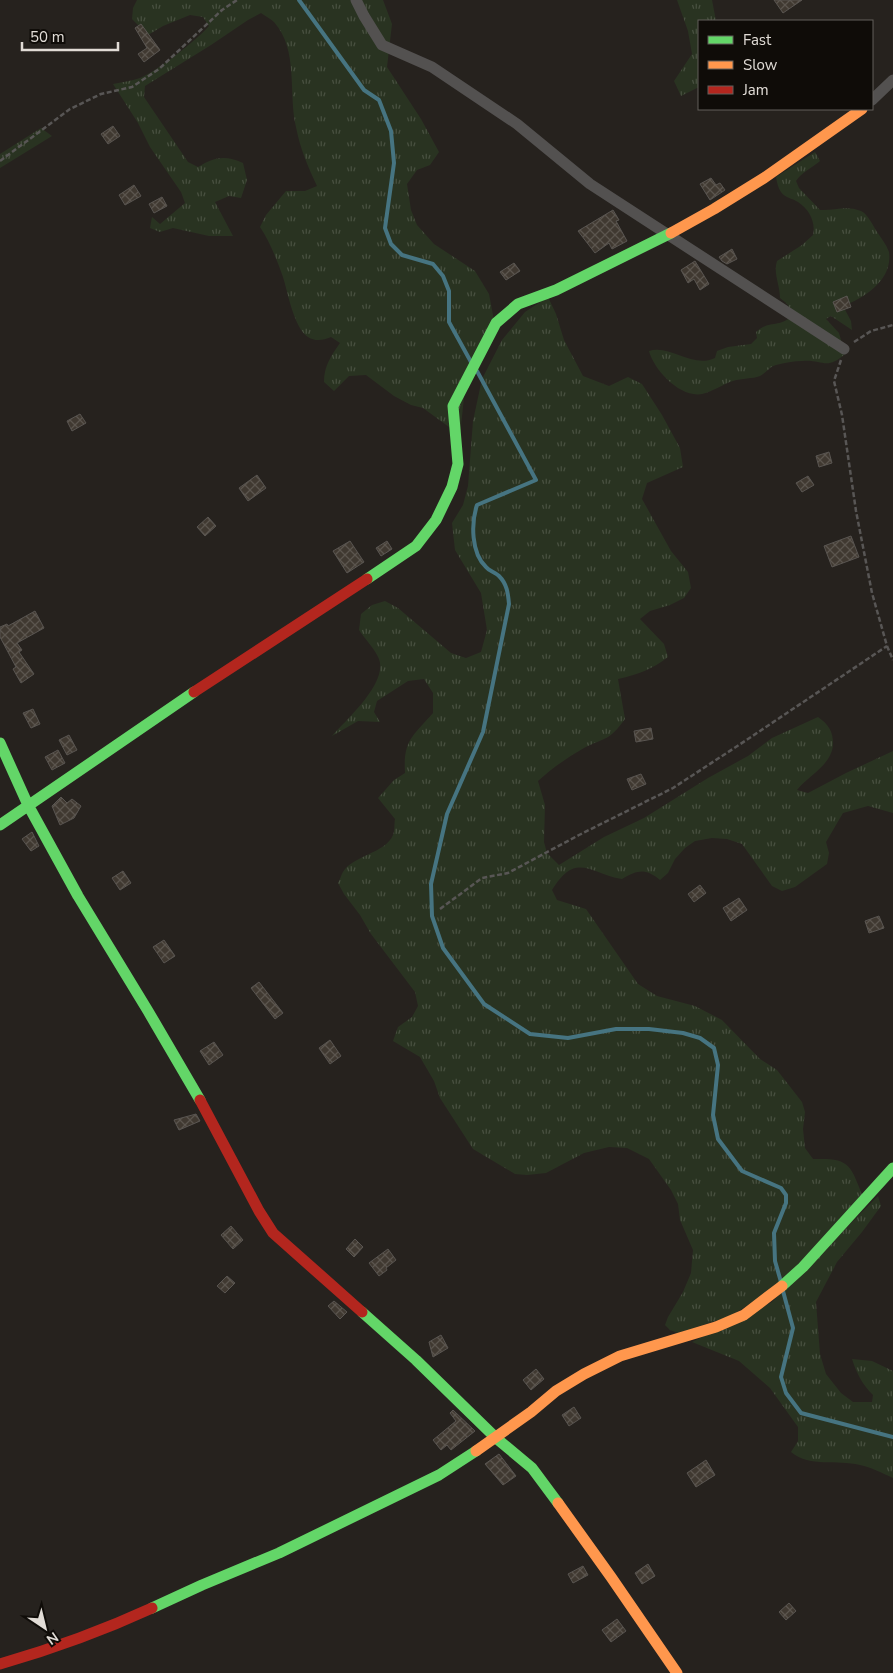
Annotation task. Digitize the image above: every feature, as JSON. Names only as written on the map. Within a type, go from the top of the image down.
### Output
[{"type":"street","points":[[356,0],[382,44],[432,67],[517,124],[590,184],[844,349]]},
{"type":"street","points":[[873,99],[893,80]]},
{"type":"street","points":[[0,825],[172,707],[416,546],[436,520],[452,487],[458,464],[453,406],[496,323],[518,304],[556,290],[714,209],[764,178],[861,110]]},
{"type":"street","points":[[0,743],[28,805],[78,896],[148,1011],[208,1115],[258,1211],[273,1233],[416,1360],[496,1438],[532,1468],[611,1577],[677,1673]]},
{"type":"street","points":[[0,1664],[109,1628],[202,1585],[279,1553],[438,1474],[496,1438],[556,1391],[584,1374],[620,1356],[716,1327],[744,1315],[768,1298],[803,1267],[893,1168]]},
{"type":"path","points":[[0,161],[70,109],[101,94],[132,86],[159,69],[222,10],[237,0]]},
{"type":"path","points":[[893,325],[871,331],[844,349],[834,382],[842,415],[856,511],[872,593],[887,646],[893,660]]},
{"type":"path","points":[[440,909],[482,878],[508,873],[672,788],[887,646]]},
{"type":"green space","points":[[137,0],[383,0],[392,24],[387,67],[421,119],[439,152],[430,165],[417,170],[407,184],[411,210],[417,225],[434,244],[475,271],[489,294],[496,331],[465,388],[460,435],[423,408],[411,405],[394,396],[366,375],[349,376],[334,391],[324,382],[327,366],[340,343],[331,337],[314,340],[303,332],[295,318],[276,258],[260,227],[266,215],[286,191],[305,191],[317,186],[305,157],[296,127],[290,59],[287,46],[282,33],[274,22],[261,13],[145,86],[144,97],[188,162],[198,167],[220,158],[243,163],[247,180],[241,198],[229,196],[215,202],[233,236],[209,236],[173,228],[160,232],[150,228],[152,217],[160,224],[185,203],[181,192],[150,147],[138,123],[113,84],[147,75],[176,55],[209,26],[203,17],[190,15],[163,26],[148,35],[132,19],[133,8]]},
{"type":"green space","points":[[677,0],[712,0],[716,20],[698,20],[698,88],[681,96],[674,81],[692,54],[688,31]]},
{"type":"green space","points":[[41,128],[52,136],[0,168],[0,154]]},
{"type":"green space","points":[[815,152],[820,161],[798,178],[796,181],[799,188],[820,210],[850,208],[864,213],[889,252],[889,262],[882,279],[868,293],[843,306],[851,321],[852,330],[831,316],[826,319],[839,333],[845,354],[829,363],[799,361],[776,365],[760,376],[733,381],[702,394],[685,392],[662,374],[649,351],[665,351],[698,361],[706,361],[715,358],[717,351],[728,347],[751,344],[757,338],[756,332],[761,328],[791,317],[788,306],[780,298],[776,270],[777,261],[802,245],[813,235],[814,230],[811,216],[798,202],[781,192],[776,177]]},
{"type":"green space","points":[[548,297],[556,314],[564,340],[583,376],[609,386],[628,377],[642,384],[680,448],[683,467],[647,483],[642,499],[671,551],[688,572],[691,588],[684,598],[670,605],[650,611],[640,619],[664,644],[668,657],[644,671],[618,679],[625,719],[620,726],[607,738],[584,748],[566,759],[538,781],[545,805],[544,842],[547,853],[559,865],[604,837],[644,818],[708,778],[748,756],[772,738],[818,717],[825,722],[831,732],[833,739],[832,751],[824,764],[797,790],[808,793],[893,751],[893,813],[868,806],[843,813],[826,842],[829,853],[827,864],[795,887],[782,891],[772,886],[742,844],[727,839],[712,838],[695,841],[685,848],[675,859],[668,873],[660,880],[646,872],[637,872],[622,879],[584,868],[576,868],[568,871],[552,890],[557,900],[586,909],[638,984],[657,996],[695,1006],[722,1020],[760,1059],[777,1070],[802,1102],[805,1112],[803,1129],[805,1148],[813,1159],[835,1160],[847,1165],[855,1177],[863,1197],[803,1269],[731,1316],[678,1333],[670,1330],[665,1325],[691,1273],[693,1250],[680,1220],[678,1204],[671,1190],[649,1159],[627,1148],[609,1147],[584,1153],[546,1173],[527,1175],[515,1174],[473,1149],[440,1098],[434,1081],[420,1057],[393,1041],[398,1027],[412,1017],[418,1006],[415,992],[371,934],[338,883],[347,867],[384,846],[393,835],[395,819],[378,798],[394,780],[405,773],[406,753],[411,739],[433,713],[433,693],[424,679],[408,681],[377,701],[374,712],[380,722],[358,721],[332,736],[356,710],[378,679],[379,659],[359,630],[361,614],[372,605],[385,601],[398,608],[451,653],[466,658],[481,652],[487,630],[481,593],[455,550],[452,523],[463,505],[468,486],[473,421],[482,379],[502,340],[525,312]]},
{"type":"green space","points":[[878,1196],[881,1206],[837,1262],[816,1302],[820,1354],[826,1374],[841,1393],[853,1402],[872,1402],[873,1395],[860,1379],[852,1359],[872,1361],[893,1371],[893,1478],[864,1466],[851,1463],[816,1462],[799,1457],[791,1452],[798,1441],[798,1427],[770,1388],[739,1361],[692,1342],[772,1302]]},
{"type":"building","points":[[774,0],[802,0],[783,13]]},
{"type":"building","points":[[141,24],[160,50],[144,62],[138,54],[147,48],[135,28]]},
{"type":"building","points":[[113,126],[120,136],[108,144],[101,134]]},
{"type":"building","points":[[711,178],[716,185],[720,183],[725,190],[710,200],[700,184]]},
{"type":"building","points":[[134,185],[141,196],[125,205],[119,195]]},
{"type":"building","points":[[162,197],[167,206],[154,213],[149,204]]},
{"type":"building","points":[[613,210],[619,220],[616,221],[627,241],[612,249],[609,243],[595,253],[578,231]]},
{"type":"building","points":[[732,249],[737,259],[727,264],[719,257]]},
{"type":"building","points":[[695,261],[709,284],[700,290],[694,279],[688,283],[681,270]]},
{"type":"building","points":[[514,263],[520,271],[506,280],[500,272]]},
{"type":"building","points":[[847,296],[851,307],[837,312],[833,302]]},
{"type":"building","points":[[80,414],[86,423],[72,431],[67,421]]},
{"type":"building","points":[[829,452],[832,463],[819,467],[816,456]]},
{"type":"building","points":[[257,475],[266,488],[248,501],[239,488]]},
{"type":"building","points":[[808,476],[814,485],[802,492],[796,483]]},
{"type":"building","points":[[208,517],[216,526],[205,536],[197,527]]},
{"type":"building","points":[[851,536],[859,557],[832,567],[824,546]]},
{"type":"building","points":[[350,541],[364,562],[347,573],[333,551]]},
{"type":"building","points":[[387,541],[392,549],[381,556],[376,548]]},
{"type":"building","points":[[35,611],[44,628],[17,643],[22,650],[19,652],[34,674],[21,683],[13,669],[16,667],[0,637],[0,627],[7,624],[8,626]]},
{"type":"building","points":[[33,709],[40,724],[31,728],[23,713]]},
{"type":"building","points":[[651,728],[653,739],[636,742],[634,731]]},
{"type":"building","points":[[69,735],[77,750],[67,755],[59,740]]},
{"type":"building","points":[[58,750],[65,763],[52,770],[45,757]]},
{"type":"building","points":[[641,774],[646,784],[632,790],[627,779]]},
{"type":"building","points":[[61,797],[67,803],[72,799],[81,806],[74,818],[60,825],[52,806]]},
{"type":"building","points":[[32,832],[39,846],[31,851],[22,839]]},
{"type":"building","points":[[123,871],[131,883],[120,890],[112,878]]},
{"type":"building","points":[[700,885],[706,893],[694,902],[688,894]]},
{"type":"building","points":[[739,898],[747,910],[731,921],[723,908]]},
{"type":"building","points":[[879,916],[884,928],[869,933],[865,921]]},
{"type":"building","points":[[164,940],[175,956],[164,963],[153,947]]},
{"type":"building","points":[[259,982],[283,1013],[275,1019],[251,988]]},
{"type":"building","points":[[330,1040],[341,1056],[330,1064],[319,1048]]},
{"type":"building","points":[[214,1042],[223,1055],[209,1065],[200,1051]]},
{"type":"building","points":[[196,1114],[200,1121],[179,1130],[174,1120]]},
{"type":"building","points":[[231,1226],[243,1240],[233,1249],[221,1235]]},
{"type":"building","points":[[355,1239],[363,1247],[354,1257],[346,1249]]},
{"type":"building","points":[[388,1249],[396,1260],[379,1276],[369,1263]]},
{"type":"building","points":[[227,1276],[235,1283],[225,1293],[217,1286]]},
{"type":"building","points":[[334,1301],[347,1312],[340,1319],[328,1306]]},
{"type":"building","points":[[441,1335],[448,1348],[433,1357],[429,1342]]},
{"type":"building","points":[[536,1369],[544,1379],[531,1390],[523,1380]]},
{"type":"building","points":[[574,1407],[581,1418],[569,1426],[562,1415]]},
{"type":"building","points":[[453,1410],[475,1431],[451,1450],[447,1445],[441,1450],[433,1440],[456,1421],[450,1413]]},
{"type":"building","points":[[499,1454],[516,1476],[503,1485],[485,1464]]},
{"type":"building","points":[[706,1460],[715,1475],[696,1487],[687,1473]]},
{"type":"building","points":[[648,1564],[655,1576],[642,1584],[635,1573]]},
{"type":"building","points":[[583,1566],[588,1575],[573,1583],[568,1574]]},
{"type":"building","points":[[789,1603],[796,1611],[786,1620],[779,1612]]},
{"type":"building","points":[[617,1619],[626,1631],[611,1642],[602,1630]]},
{"type":"waterway","points":[[299,0],[364,90],[379,100],[391,131],[394,163],[385,228],[391,244],[402,255],[433,264],[443,276],[449,291],[449,322],[471,362]]},
{"type":"waterway","points":[[477,371],[536,480],[477,505],[475,512],[473,529],[477,554],[487,568],[504,582],[508,592],[509,604],[483,732],[447,814],[431,884],[432,916],[443,948],[484,1004],[530,1034],[568,1038],[616,1029],[649,1029],[683,1033],[700,1038],[714,1048],[718,1065],[713,1115],[718,1139],[742,1171],[781,1188],[786,1195],[786,1203],[774,1233],[775,1261],[781,1282]]},
{"type":"waterway","points":[[783,1291],[793,1328],[781,1377],[786,1393],[801,1413],[893,1437]]},
{"type":"traffic: fast","points":[[367,579],[416,546],[436,520],[452,487],[458,464],[453,406],[496,323],[518,304],[556,290],[671,233]]},
{"type":"traffic: fast","points":[[0,825],[194,692]]},
{"type":"traffic: fast","points":[[0,743],[28,805],[78,896],[200,1100]]},
{"type":"traffic: fast","points":[[782,1286],[803,1267],[893,1168]]},
{"type":"traffic: fast","points":[[362,1312],[416,1360],[496,1438],[532,1468],[558,1503]]},
{"type":"traffic: fast","points":[[152,1608],[279,1553],[439,1475],[476,1451]]},
{"type":"traffic: slow","points":[[671,233],[764,178],[861,110]]},
{"type":"traffic: slow","points":[[476,1451],[531,1412],[556,1391],[584,1374],[620,1356],[716,1327],[744,1315],[782,1286]]},
{"type":"traffic: slow","points":[[558,1503],[677,1673]]},
{"type":"traffic: jam","points":[[194,692],[367,579]]},
{"type":"traffic: jam","points":[[200,1100],[259,1211],[273,1233],[362,1312]]},
{"type":"traffic: jam","points":[[0,1664],[77,1639],[152,1608]]}]
